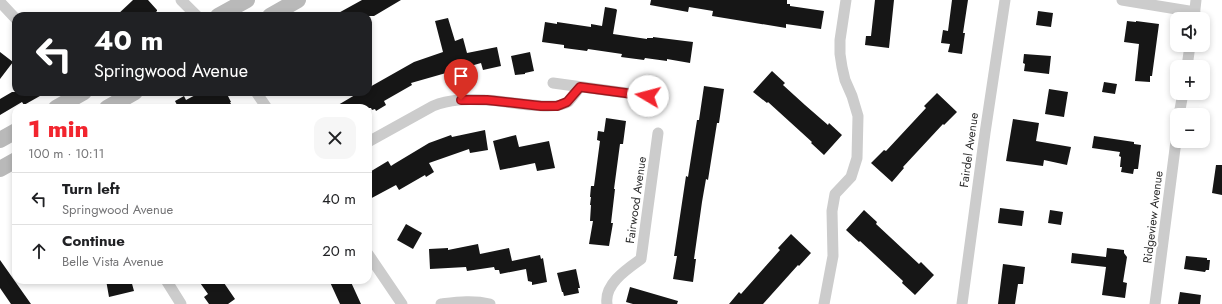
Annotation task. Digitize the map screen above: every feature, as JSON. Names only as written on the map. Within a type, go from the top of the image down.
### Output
[{"type":"main road","points":[[225,12],[246,0]]},
{"type":"main road","points":[[277,12],[298,0]]},
{"type":"main road","points":[[63,104],[77,96]]},
{"type":"main road","points":[[114,104],[128,96]]},
{"type":"main road","points":[[0,140],[12,133]]},
{"type":"main road","points":[[0,169],[12,162]]},
{"type":"street","points":[[182,0],[193,12]]},
{"type":"street","points":[[824,304],[833,256],[832,211],[835,194],[851,177],[857,158],[858,116],[845,80],[840,54],[840,40],[846,0]]},
{"type":"street","name":"Fairdel Avenue","points":[[962,304],[1004,0]]},
{"type":"street","points":[[1122,0],[1180,12]]},
{"type":"street","points":[[1194,12],[1196,0]]},
{"type":"street","points":[[0,2],[12,15]]},
{"type":"street","points":[[553,83],[648,96]]},
{"type":"street","points":[[372,140],[433,106],[450,100],[487,100],[541,106],[557,106],[567,102],[580,87]]},
{"type":"street","name":"Fairwood Avenue","points":[[607,304],[607,293],[616,279],[641,259],[658,133]]},
{"type":"street","name":"Ridgeview Avenue","points":[[1155,304],[1175,148]]},
{"type":"street","points":[[372,260],[402,304]]},
{"type":"street","points":[[168,284],[181,304]]},
{"type":"street","points":[[441,304],[463,301],[490,304]]},
{"type":"building","points":[[133,0],[148,0],[157,10],[156,12],[120,12]]},
{"type":"building","points":[[362,0],[401,0],[374,16],[372,16],[372,12],[340,12]]},
{"type":"building","points":[[651,0],[787,0],[787,4],[790,4],[790,6],[824,11],[821,29],[786,24],[786,28],[712,16],[713,11],[689,7],[688,12],[650,5]]},
{"type":"building","points":[[875,0],[894,0],[889,48],[865,45],[866,36],[871,36]]},
{"type":"building","points":[[952,0],[968,0],[963,33],[965,33],[962,54],[948,52],[950,44],[941,43],[943,30],[948,31]]},
{"type":"building","points":[[605,7],[617,10],[613,34],[647,39],[653,37],[693,42],[690,63],[667,59],[667,61],[621,57],[622,54],[588,49],[587,51],[564,48],[564,45],[542,42],[545,22],[557,24],[557,22],[591,27],[591,24],[602,26]]},
{"type":"building","points":[[1038,11],[1053,13],[1051,27],[1036,25]]},
{"type":"building","points":[[448,18],[455,41],[463,38],[467,53],[497,47],[501,66],[483,70],[481,63],[411,83],[412,85],[384,101],[386,105],[376,111],[375,109],[372,110],[372,104],[340,104],[353,96],[372,96],[372,86],[414,62],[443,52],[435,21]]},
{"type":"building","points":[[1127,21],[1159,24],[1150,82],[1135,81],[1139,44],[1124,42]]},
{"type":"building","points":[[0,52],[12,61],[12,63],[0,79]]},
{"type":"building","points":[[530,52],[534,71],[515,75],[511,56]]},
{"type":"building","points":[[1024,54],[1051,56],[1049,74],[1024,71]]},
{"type":"building","points":[[772,71],[785,83],[783,85],[828,125],[829,123],[842,135],[824,155],[768,102],[767,103],[753,92]]},
{"type":"building","points":[[1104,82],[1117,84],[1115,94],[1102,92]]},
{"type":"building","points":[[704,86],[724,89],[708,180],[706,179],[702,202],[694,259],[696,259],[693,282],[673,279],[677,256],[674,256],[686,176],[688,177]]},
{"type":"building","points":[[1049,89],[1068,92],[1064,117],[1045,114]]},
{"type":"building","points":[[12,92],[12,96],[40,96],[26,104],[22,102],[19,104],[12,104],[12,108],[0,115],[0,99]]},
{"type":"building","points":[[937,93],[957,112],[944,125],[943,124],[903,167],[904,168],[892,182],[871,163],[884,150],[886,151],[926,108],[924,106]]},
{"type":"building","points":[[184,96],[186,100],[194,96],[228,96],[231,104],[176,104],[175,101]]},
{"type":"building","points":[[606,118],[626,121],[623,144],[620,144],[614,189],[611,223],[613,223],[609,246],[589,244],[593,221],[590,221],[591,186],[594,186],[600,141],[597,140],[598,131],[604,132]]},
{"type":"building","points":[[1013,119],[1039,123],[1036,141],[1071,147],[1067,165],[1044,160],[1043,166],[1006,161]]},
{"type":"building","points":[[485,130],[488,150],[470,153],[469,149],[429,163],[434,172],[426,177],[425,175],[399,190],[396,185],[372,198],[372,171],[388,161],[391,166],[429,143],[451,135],[452,137]]},
{"type":"building","points":[[516,135],[519,147],[549,141],[555,168],[537,171],[535,163],[500,170],[493,141]]},
{"type":"building","points":[[1094,136],[1134,142],[1134,144],[1141,145],[1138,169],[1134,169],[1133,174],[1121,172],[1122,167],[1120,167],[1120,152],[1092,148]]},
{"type":"building","points":[[1216,165],[1222,165],[1222,195],[1212,193]]},
{"type":"building","points":[[1000,208],[1024,211],[1022,226],[998,223]]},
{"type":"building","points":[[864,210],[877,222],[876,224],[919,264],[921,262],[934,275],[915,295],[902,283],[903,281],[846,230]]},
{"type":"building","points":[[1050,210],[1063,212],[1061,225],[1048,223]]},
{"type":"building","points":[[406,224],[422,233],[413,249],[397,240]]},
{"type":"building","points":[[791,234],[811,253],[799,266],[798,265],[763,304],[729,304],[739,292],[741,294],[780,250],[778,248]]},
{"type":"building","points":[[478,244],[480,254],[509,248],[512,261],[540,255],[541,259],[543,258],[547,282],[532,285],[532,282],[528,281],[526,269],[500,274],[499,270],[495,270],[494,267],[467,271],[466,267],[430,269],[429,249],[448,248],[448,250]]},
{"type":"building","points":[[1107,248],[1124,250],[1127,257],[1123,282],[1127,283],[1125,298],[1102,295],[1106,267],[1071,263],[1072,253],[1106,257]]},
{"type":"building","points":[[1186,256],[1207,258],[1207,260],[1210,260],[1209,270],[1206,270],[1205,272],[1184,269]]},
{"type":"building","points":[[0,260],[12,277],[12,284],[17,284],[31,304],[11,304],[0,288]]},
{"type":"building","points":[[1003,264],[1025,267],[1023,284],[1018,284],[1015,304],[998,304]]},
{"type":"building","points":[[576,269],[580,288],[578,288],[579,293],[564,296],[557,273]]},
{"type":"building","points":[[107,284],[132,284],[134,291],[109,297]]},
{"type":"building","points":[[201,284],[225,284],[235,299],[228,304],[209,304],[204,297],[208,294]]},
{"type":"building","points":[[331,284],[352,284],[361,304],[340,304]]},
{"type":"building","points":[[630,287],[678,301],[677,304],[633,304],[626,302]]},
{"type":"building","points":[[1180,292],[1201,295],[1200,304],[1178,304]]},
{"type":"route","points":[[461,100],[487,100],[541,106],[557,106],[567,102],[580,87],[648,96]]}]
